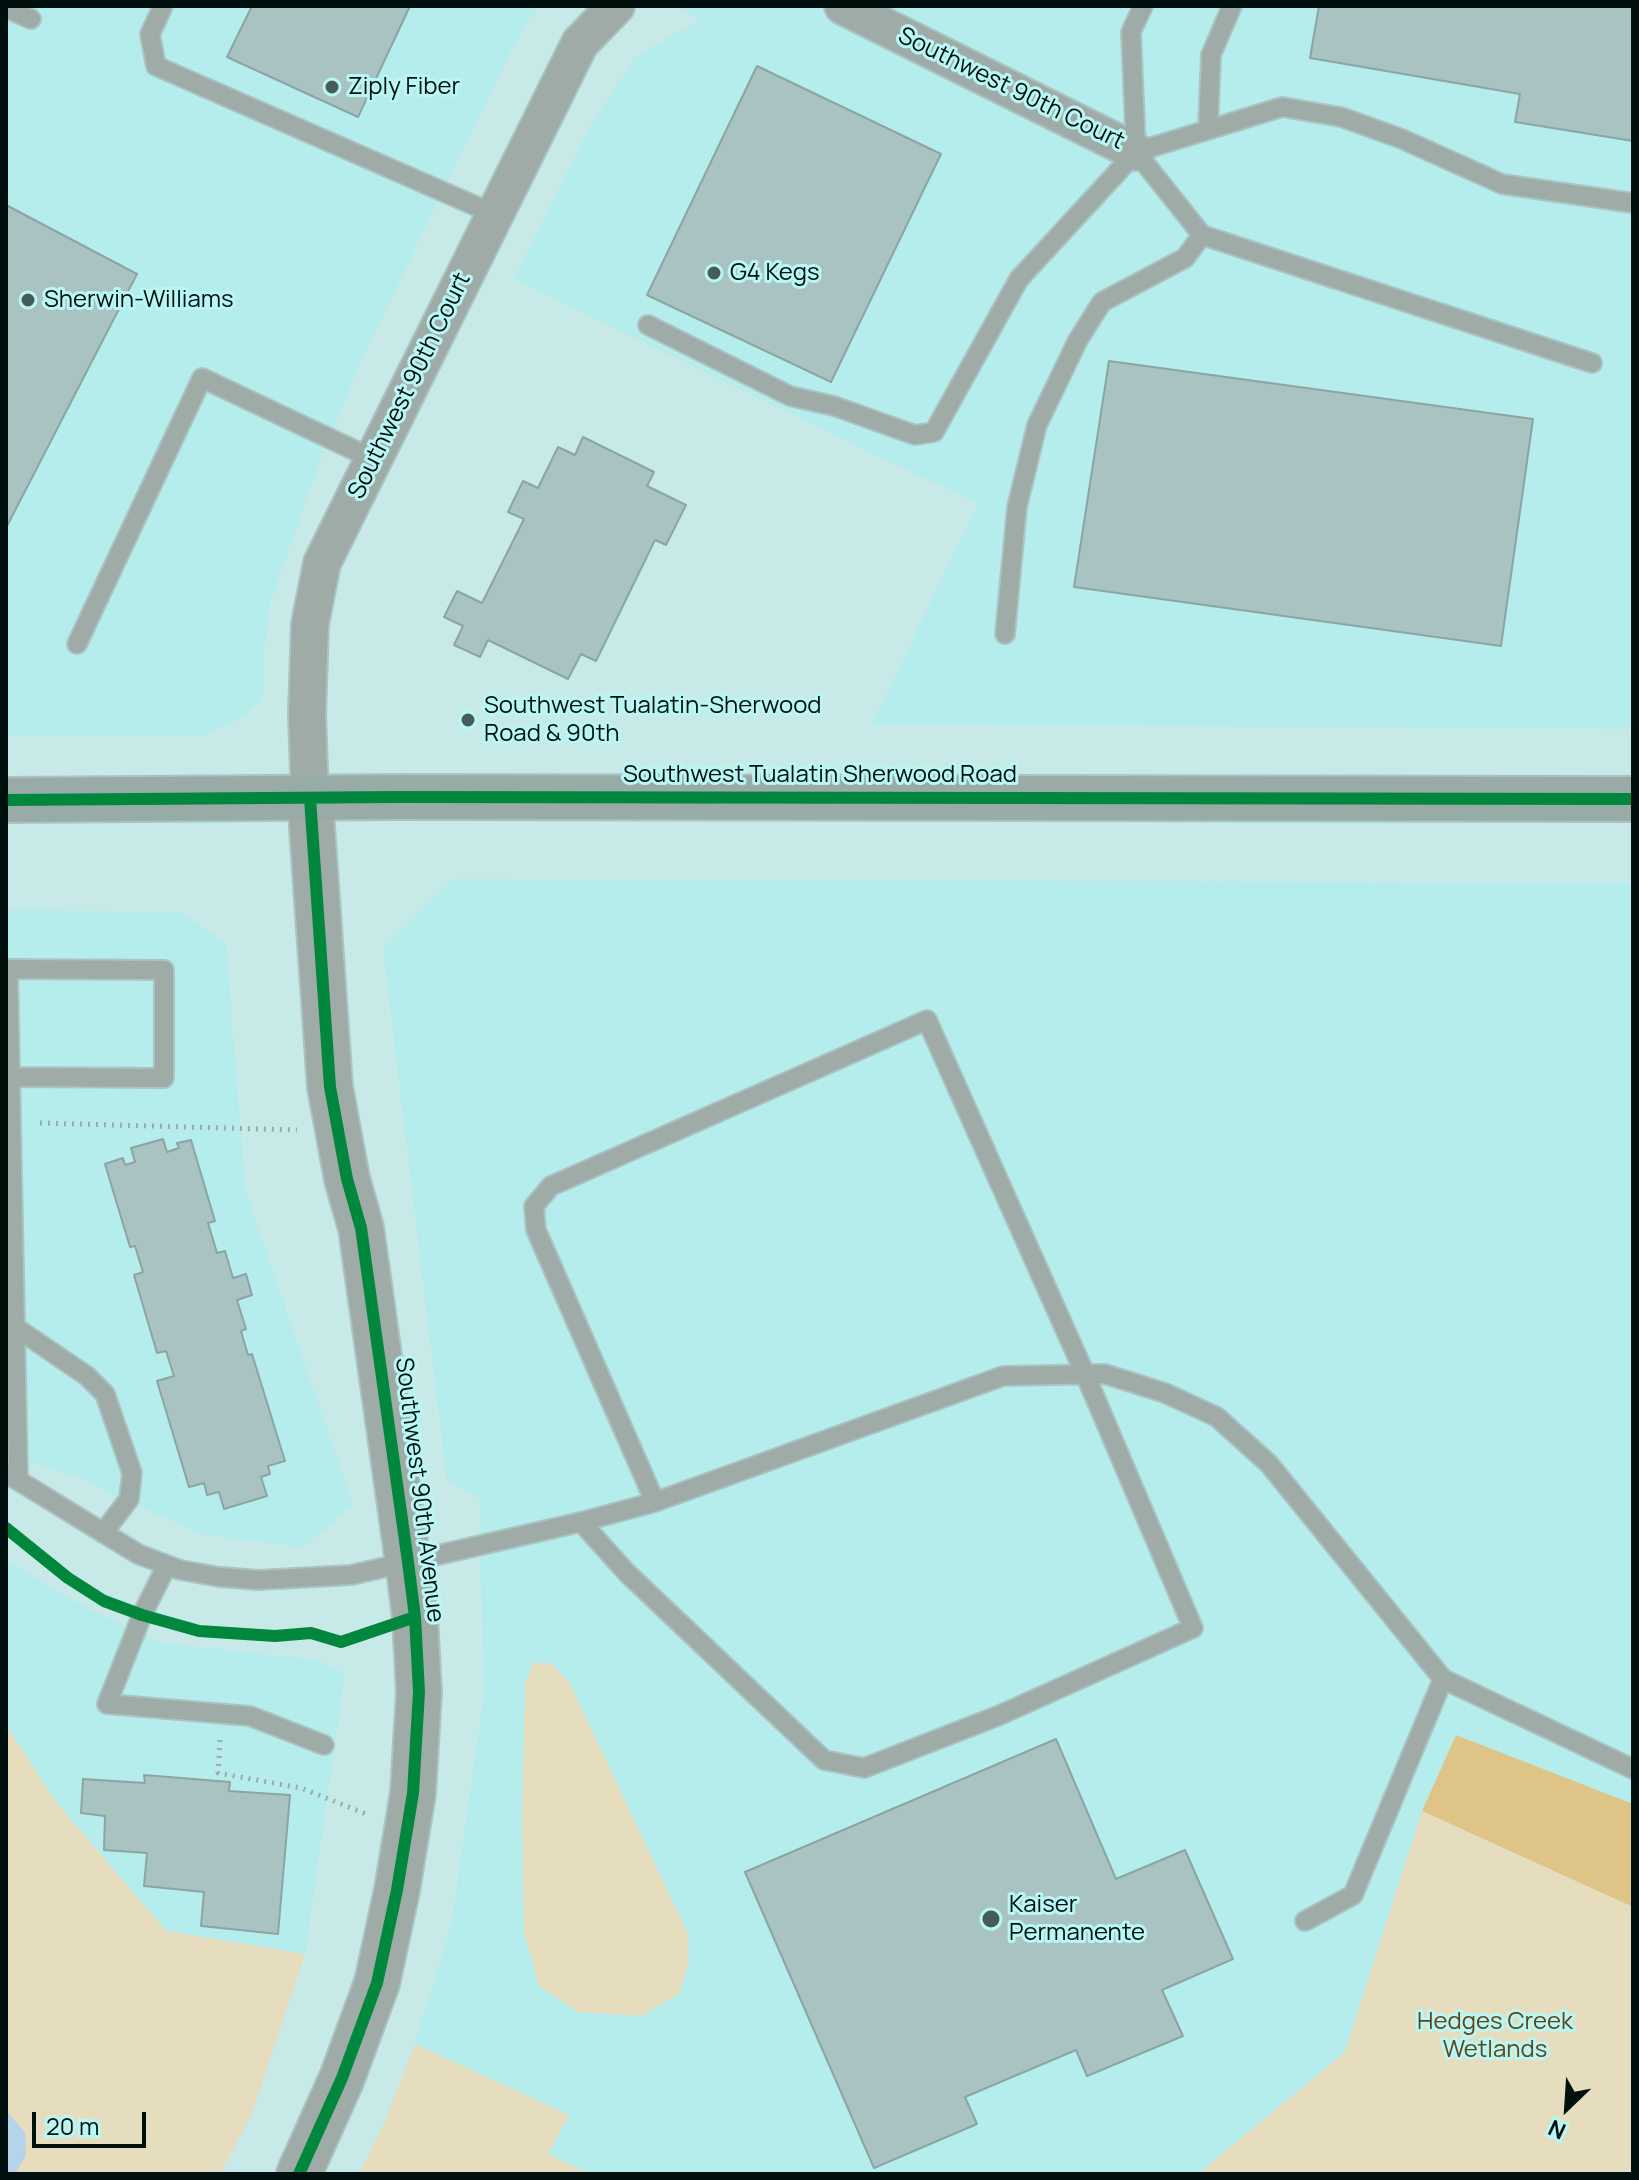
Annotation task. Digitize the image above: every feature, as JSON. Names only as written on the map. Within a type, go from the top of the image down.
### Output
[{"type":"highway","name":"Southwest Tualatin Sherwood Road","points":[[6,800],[1633,799]]},
{"type":"street","name":"Southwest 90th Court","points":[[310,798],[307,714],[310,624],[322,563],[580,43],[616,6]]},
{"type":"street","name":"Southwest 90th Court","points":[[843,6],[1136,152]]},
{"type":"street","name":"Southwest 90th Avenue","points":[[299,2174],[342,2078],[377,1983],[413,1793],[419,1692],[415,1617],[361,1228],[347,1179],[330,1087],[310,798]]},
{"type":"lane","points":[[163,6],[150,34],[156,66],[494,214]]},
{"type":"lane","points":[[1143,6],[1131,32],[1136,152],[1202,235],[1592,363]]},
{"type":"lane","points":[[1208,129],[1211,55],[1232,6]]},
{"type":"lane","points":[[6,8],[31,19]]},
{"type":"lane","points":[[648,325],[790,396],[834,406],[915,435],[934,432],[1019,279],[1136,152],[1282,107],[1341,117],[1402,139],[1502,184],[1633,203]]},
{"type":"lane","points":[[1005,634],[1017,507],[1037,425],[1078,340],[1102,302],[1185,258],[1202,235]]},
{"type":"lane","points":[[77,644],[202,378],[373,459]]},
{"type":"lane","points":[[11,1077],[164,1078],[164,970],[8,969],[15,1327],[12,1476],[138,1554],[167,1565],[220,1577],[258,1580],[351,1575],[655,1502],[1003,1376],[1105,1374],[1165,1393],[1217,1417],[1269,1464],[1443,1679],[1633,1769]]},
{"type":"lane","points":[[581,1522],[627,1573],[824,1760],[864,1768],[1000,1715],[1193,1628],[1085,1374],[927,1020],[551,1186],[534,1206],[536,1230],[655,1502]]},
{"type":"lane","points":[[15,1327],[87,1376],[105,1394],[132,1473],[129,1499],[103,1533]]},
{"type":"lane","points":[[167,1565],[142,1615],[107,1704],[250,1716],[324,1745]]},
{"type":"lane","points":[[1305,1921],[1353,1895],[1443,1679]]},
{"type":"path","points":[[12,1122],[338,1132]]},
{"type":"path","points":[[222,1714],[218,1773],[301,1788],[407,1830]]},
{"type":"shaded area","points":[[6,6],[538,6],[512,48],[360,363],[315,475],[269,606],[263,698],[244,717],[205,735],[6,735]]},
{"type":"shaded area","points":[[677,6],[1633,6],[1633,729],[872,724],[978,504],[514,279],[586,133],[636,56],[701,20]]},
{"type":"shaded area","points":[[453,879],[1633,883],[1633,1804],[1456,1735],[1422,1811],[1345,2052],[1198,2174],[589,2174],[548,2154],[569,2115],[415,2044],[452,1922],[484,1695],[479,1496],[447,1482],[383,947]]},
{"type":"shaded area","points":[[6,910],[182,912],[226,944],[245,1189],[353,1505],[304,1547],[200,1534],[79,1478],[6,1453]]},
{"type":"shaded area","points":[[6,1560],[79,1604],[160,1643],[318,1660],[345,1673],[305,1954],[166,1931],[56,1802],[6,1725]]},
{"type":"shaded area","points":[[1456,1735],[1633,1804],[1633,1907],[1422,1811]]},
{"type":"shaded area","points":[[6,2110],[25,2133],[26,2155],[15,2174],[6,2174]]},
{"type":"green space","points":[[533,1663],[551,1663],[570,1684],[688,1934],[689,1958],[680,1993],[641,2016],[578,2012],[539,1986],[524,1931],[522,1818],[525,1685]]},
{"type":"green space","points":[[6,1725],[56,1802],[166,1931],[305,1954],[253,2112],[220,2174],[6,2174]]},
{"type":"green space","name":"Hedges Creek Wetlands","points":[[1422,1811],[1633,1907],[1633,2174],[1198,2174],[1345,2052]]},
{"type":"green space","points":[[415,2044],[569,2115],[548,2154],[589,2174],[359,2174],[386,2119]]},
{"type":"building","name":"Ziply Fiber","points":[[252,6],[410,6],[358,117],[227,57]]},
{"type":"building","points":[[1319,6],[1633,6],[1633,141],[1515,122],[1520,94],[1310,58]]},
{"type":"building","points":[[757,66],[941,154],[831,382],[647,295]]},
{"type":"building","points":[[6,205],[137,274],[6,528]]},
{"type":"building","points":[[1109,361],[1533,419],[1501,646],[1074,587]]},
{"type":"building","points":[[583,437],[654,472],[647,486],[686,505],[666,545],[655,540],[596,661],[581,654],[568,679],[488,640],[480,657],[454,645],[463,626],[444,617],[457,591],[482,603],[524,519],[508,512],[523,481],[538,488],[558,447],[575,455]]},
{"type":"building","points":[[163,1139],[167,1152],[179,1148],[177,1143],[191,1140],[215,1221],[208,1223],[217,1253],[225,1251],[233,1278],[246,1274],[252,1295],[237,1300],[246,1329],[241,1331],[248,1355],[252,1354],[285,1461],[268,1466],[270,1474],[261,1477],[267,1496],[224,1509],[219,1492],[207,1495],[204,1483],[189,1487],[157,1381],[174,1376],[166,1351],[157,1353],[134,1275],[143,1272],[135,1246],[130,1247],[105,1164],[123,1158],[125,1165],[135,1162],[131,1148]]},
{"type":"building","name":"Kaiser Permanente","points":[[1056,1739],[1116,1879],[1185,1850],[1233,1959],[1162,1990],[1183,2036],[1087,2076],[1076,2050],[965,2097],[977,2124],[874,2168],[745,1872]]},
{"type":"building","points":[[144,1775],[230,1782],[229,1791],[290,1795],[278,1934],[201,1926],[204,1892],[144,1886],[147,1853],[104,1850],[105,1816],[81,1813],[83,1779],[145,1783]]},
{"type":"cycle path","points":[[6,800],[398,797],[1633,799]]},
{"type":"cycle path","points":[[299,2174],[342,2078],[377,1983],[413,1793],[419,1692],[415,1617],[361,1228],[347,1179],[330,1087],[310,798]]},
{"type":"cycle path","points":[[6,1528],[68,1578],[104,1601],[199,1631],[275,1636],[311,1633],[341,1642],[415,1617]]},
{"type":"place","name":"Ziply Fiber","points":[[332,87]]},
{"type":"place","name":"G4 Kegs","points":[[714,273]]},
{"type":"place","name":"Sherwin-Williams","points":[[28,300]]},
{"type":"place","name":"Southwest Tualatin-Sherwood Road & 90th","points":[[468,720]]},
{"type":"place","name":"Kaiser Permanente","points":[[991,1919]]}]
